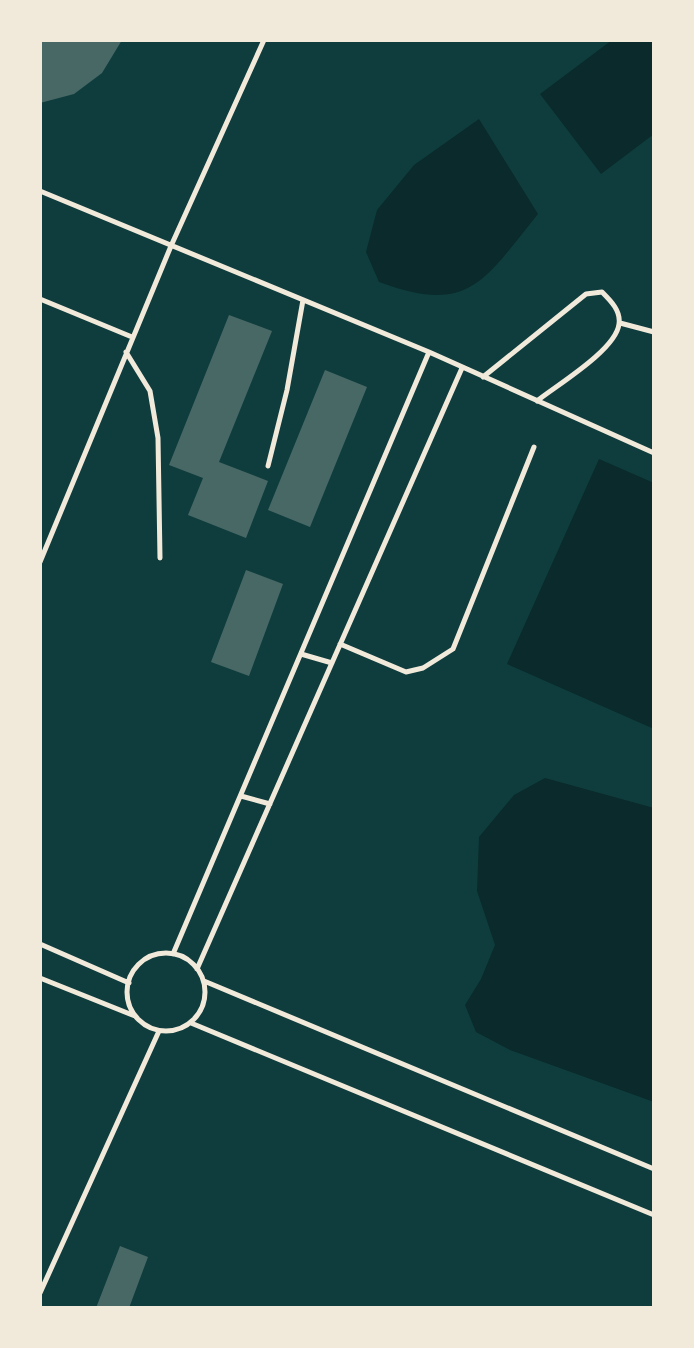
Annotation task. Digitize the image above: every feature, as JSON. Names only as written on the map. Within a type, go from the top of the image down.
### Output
[{"type":"lane","points":[[40,562],[171,246],[264,40]]},
{"type":"lane","points":[[40,191],[429,352],[654,453]]},
{"type":"lane","points":[[483,377],[586,293],[602,292],[615,305],[620,323],[612,342],[537,401]]},
{"type":"lane","points":[[40,299],[132,337]]},
{"type":"lane","points":[[268,466],[287,390],[303,300]]},
{"type":"lane","points":[[620,323],[654,332]]},
{"type":"lane","points":[[126,352],[150,391],[158,438],[159,558]]},
{"type":"lane","points":[[173,954],[429,352]]},
{"type":"lane","points":[[197,968],[462,368]]},
{"type":"lane","points":[[340,644],[407,672],[423,668],[453,649],[534,447]]},
{"type":"lane","points":[[301,654],[332,663]]},
{"type":"lane","points":[[241,796],[270,804]]},
{"type":"lane","points":[[40,944],[129,983]]},
{"type":"lane","points":[[40,978],[136,1017],[146,1026],[159,1031],[176,1030],[191,1023],[201,1011],[205,996],[204,981],[197,968],[187,959],[173,954],[159,954],[145,960],[135,970],[129,983],[128,1001],[136,1017]]},
{"type":"lane","points":[[204,981],[654,1169]]},
{"type":"lane","points":[[191,1023],[654,1215]]},
{"type":"lane","points":[[40,1293],[159,1031]]},
{"type":"water","points":[[612,40],[654,40],[654,134],[601,174],[540,94]]},
{"type":"water","points":[[479,119],[538,214],[503,257],[472,286],[455,293],[435,295],[410,292],[379,282],[366,252],[377,210],[414,165]]},
{"type":"water","points":[[599,459],[654,483],[654,729],[507,664]]},
{"type":"water","points":[[545,778],[654,808],[654,1102],[510,1050],[476,1032],[465,1005],[481,979],[495,945],[477,891],[479,837],[514,795]]},
{"type":"building","points":[[40,40],[122,40],[102,73],[74,94],[40,103]]},
{"type":"building","points":[[229,315],[272,331],[219,462],[268,481],[246,538],[188,515],[203,478],[169,465]]},
{"type":"building","points":[[325,370],[367,387],[310,527],[268,510]]},
{"type":"building","points":[[246,570],[283,584],[249,676],[211,662]]},
{"type":"building","points":[[120,1246],[148,1257],[129,1308],[96,1308]]}]
